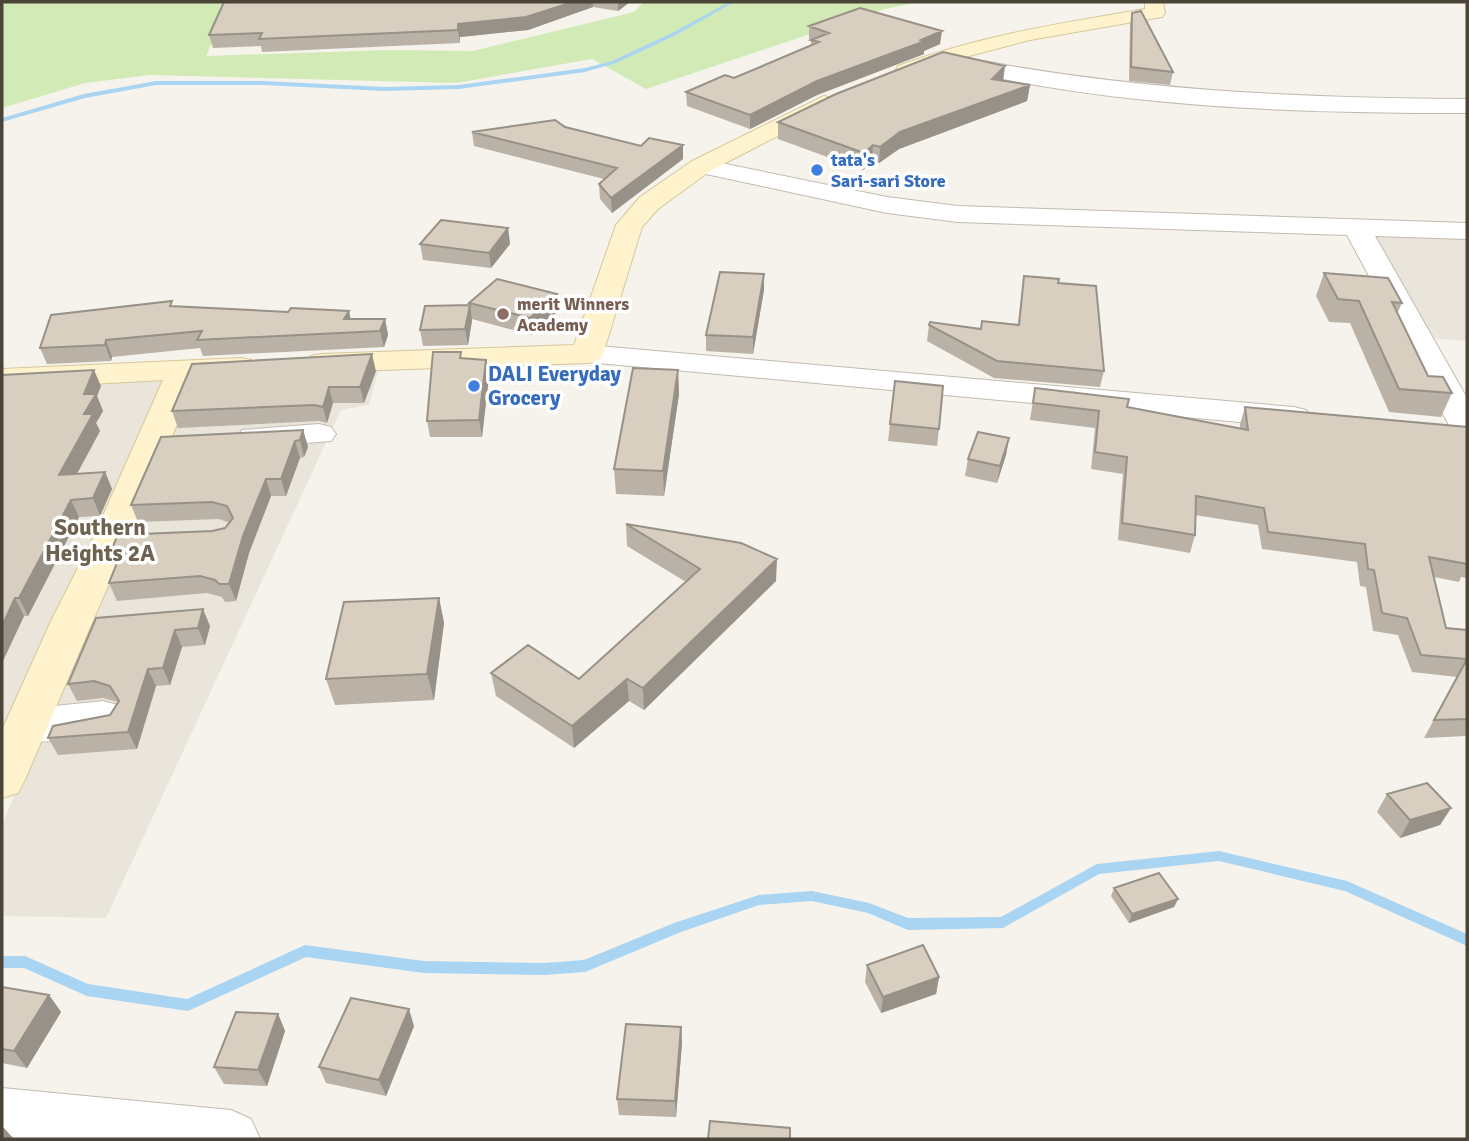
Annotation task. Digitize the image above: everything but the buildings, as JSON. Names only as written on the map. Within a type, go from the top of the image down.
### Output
[{"type":"street","points":[[889,78],[939,58],[1029,34],[1155,13],[1154,2]]},
{"type":"street","points":[[939,58],[1037,80],[1216,100],[1467,106]]},
{"type":"street","points":[[587,354],[629,225],[649,203],[701,166],[826,102],[851,93]]},
{"type":"street","points":[[701,166],[887,205],[958,214],[1467,231]]},
{"type":"street","points":[[1357,228],[1458,430]]},
{"type":"street","points":[[2,379],[400,358],[587,354],[1318,419]]},
{"type":"street","points":[[2,780],[20,713],[71,621],[112,538],[183,371]]},
{"type":"street","points":[[229,438],[319,434]]},
{"type":"street","points":[[151,442],[190,440]]},
{"type":"street","points":[[112,538],[152,537]]},
{"type":"street","points":[[71,621],[112,617]]},
{"type":"street","points":[[20,713],[103,717]]},
{"type":"street","points":[[2,1116],[231,1139]]},
{"type":"shaded area","points":[[1363,230],[1467,232],[1467,341],[1429,338]]},
{"type":"shaded area","points":[[380,365],[369,405],[341,410],[106,918],[2,916],[2,825],[20,782],[2,783],[2,382]]},
{"type":"green space","points":[[2,2],[230,2],[206,56],[387,50],[473,51],[634,12],[644,2],[919,2],[885,9],[646,89],[592,59],[456,83],[150,75],[85,83],[2,108]]},
{"type":"waterway","points":[[2,120],[84,96],[156,83],[263,83],[384,89],[459,87],[585,70],[614,62],[672,35],[732,2]]},
{"type":"waterway","points":[[2,962],[25,962],[87,990],[188,1005],[305,951],[424,967],[544,969],[585,966],[678,927],[759,900],[812,896],[869,908],[908,924],[1003,922],[1097,869],[1219,856],[1347,886],[1467,940]]},
{"type":"place","name":"tata's Sari-sari Store","points":[[817,170]]},
{"type":"place","name":"merit Winners Academy","points":[[503,314]]},
{"type":"place","name":"DALI Everyday Grocery","points":[[474,386]]},
{"type":"district","name":"Southern Heights 2A","points":[[100,540]]}]
